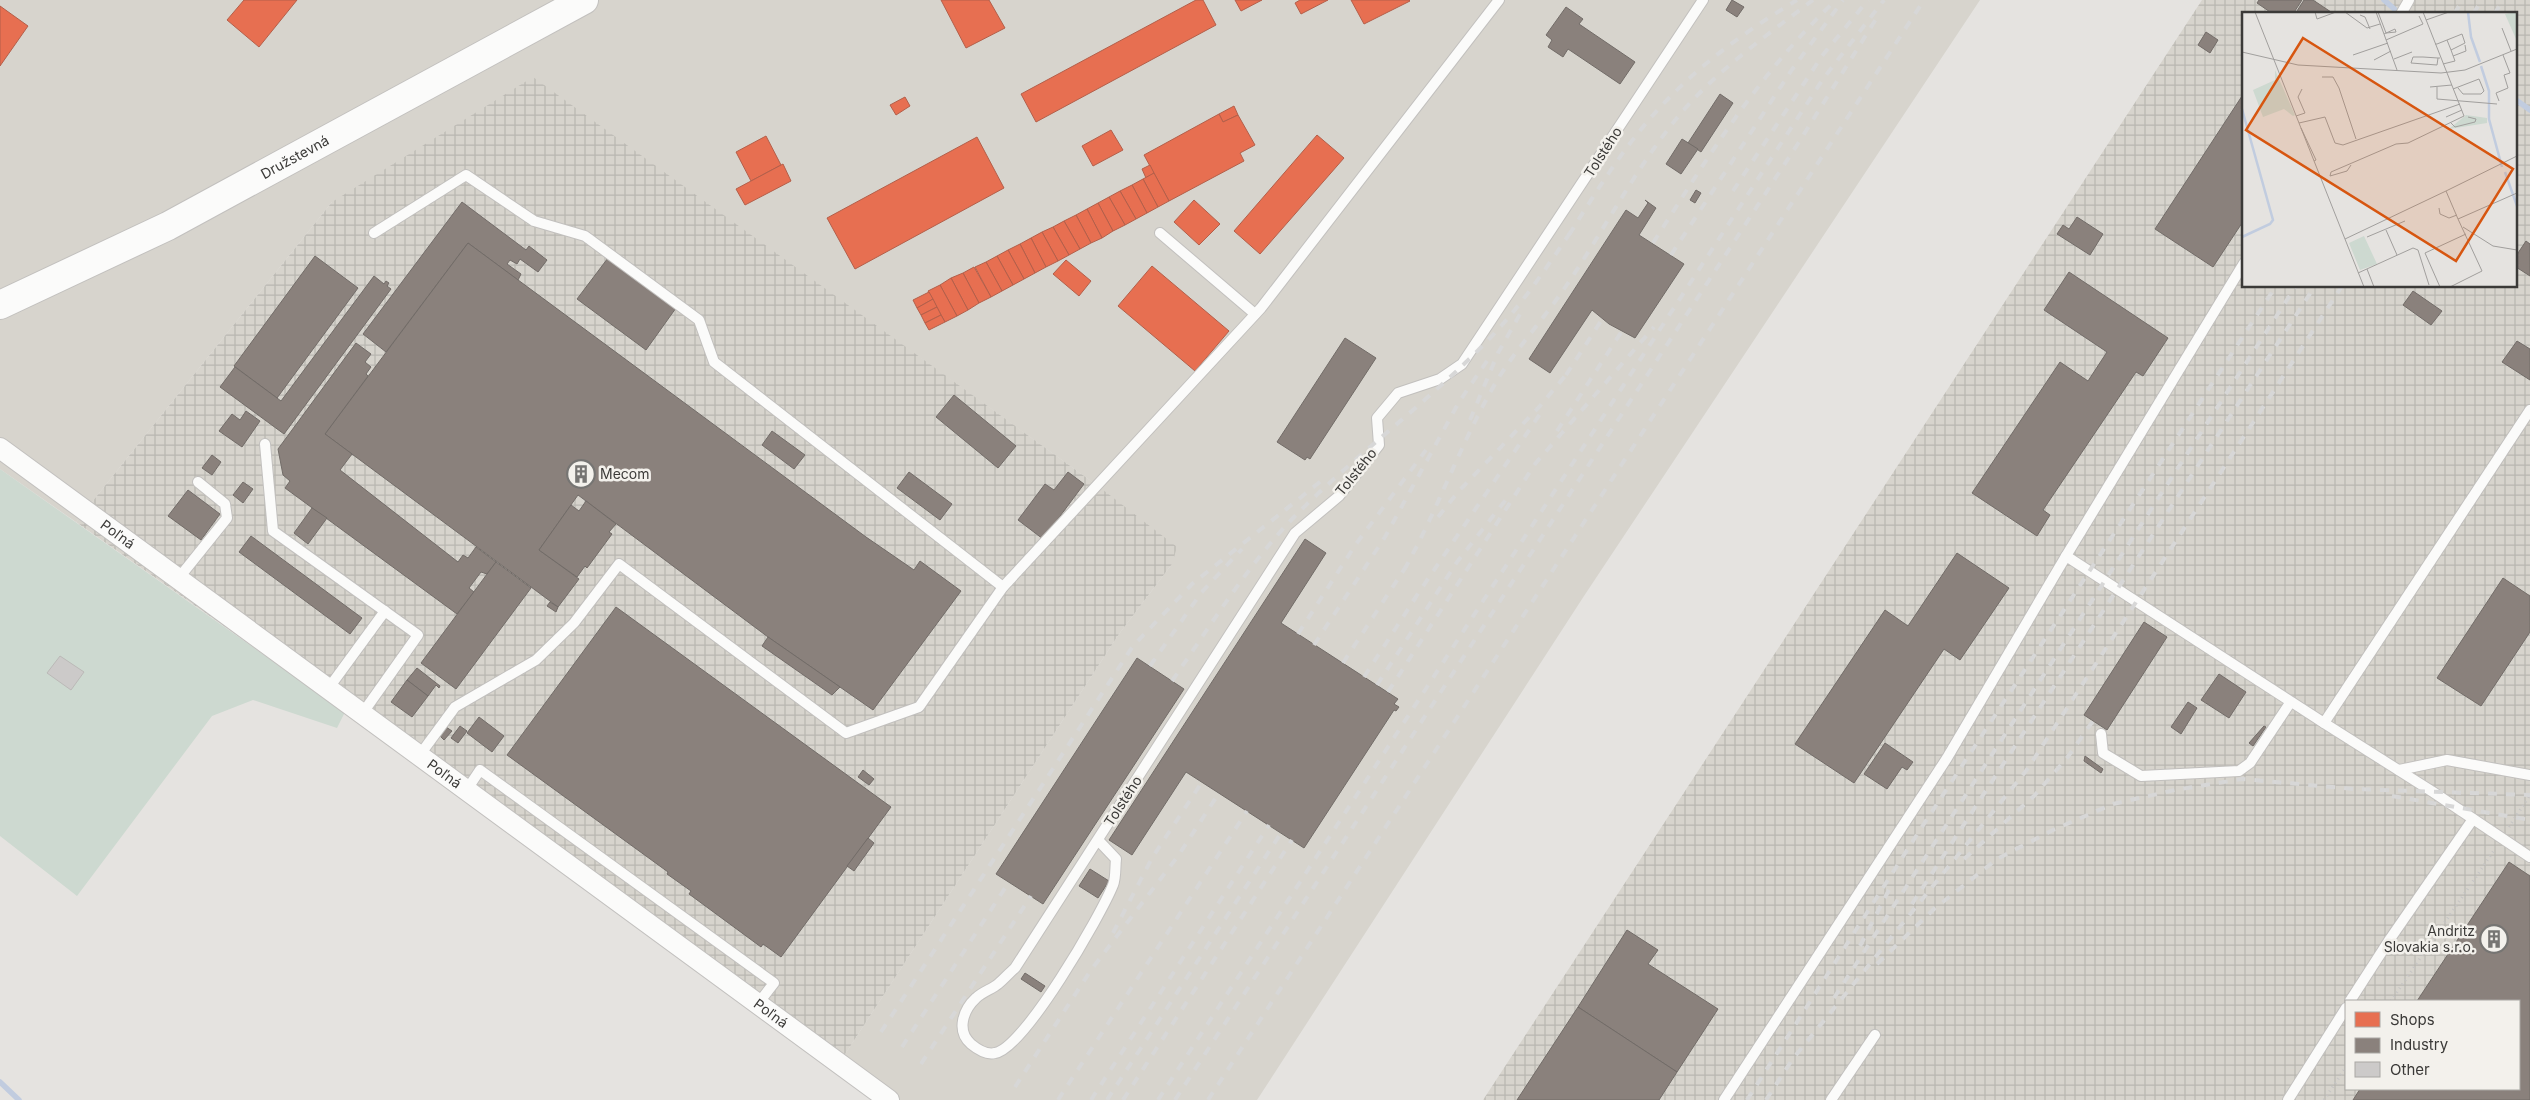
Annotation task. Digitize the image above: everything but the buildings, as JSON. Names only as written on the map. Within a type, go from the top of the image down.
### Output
[{"type":"main road","name":"Družstevná","points":[[0,305],[168,226],[584,0]]},
{"type":"street","name":"Poľná","points":[[0,448],[889,1100]]},
{"type":"lane","points":[[418,756],[455,707],[536,660],[574,622],[619,564],[846,733],[919,707],[1002,587],[1255,314],[1499,0]]},
{"type":"lane","name":"Tolstého","points":[[1098,840],[1116,859],[1114,883],[1099,918],[1049,996],[1012,1044],[995,1053],[978,1051],[968,1041],[961,1028],[964,1014],[976,998],[997,985],[1015,968],[1295,533],[1338,496],[1378,445],[1378,418],[1398,393],[1440,379],[1462,364],[1703,0]]},
{"type":"lane","points":[[374,233],[466,174],[534,221],[585,236],[699,320],[714,362],[1002,587]]},
{"type":"lane","points":[[1160,233],[1255,314]]},
{"type":"lane","points":[[1724,1100],[1947,758],[2066,556],[2242,266]]},
{"type":"lane","points":[[2324,724],[2530,410]]},
{"type":"lane","points":[[265,444],[273,532],[418,635],[362,714]]},
{"type":"lane","points":[[178,579],[227,518],[225,504],[198,482]]},
{"type":"lane","points":[[2066,556],[2290,703],[2473,818],[2530,857]]},
{"type":"lane","points":[[328,689],[385,611]]},
{"type":"lane","points":[[2101,734],[2103,753],[2141,776],[2238,771],[2250,763],[2290,703]]},
{"type":"lane","points":[[2399,770],[2447,760],[2530,775]]},
{"type":"lane","points":[[466,791],[480,770],[774,983],[758,1004]]},
{"type":"lane","points":[[2351,1000],[2473,818]]},
{"type":"lane","points":[[2288,1100],[2345,1010]]},
{"type":"lane","points":[[1831,1100],[1875,1035]]},
{"type":"path","points":[[2392,1000],[2530,796]]},
{"type":"path","points":[[2324,1100],[2345,1068]]},
{"type":"shaded area","points":[[0,0],[1980,0],[1584,596],[1257,1100],[887,1100],[838,1065],[1119,634],[1172,564],[1098,486],[729,220],[332,202],[76,522],[0,469]]},
{"type":"shaded area","points":[[2202,0],[2530,0],[2530,1100],[1483,1100]]},
{"type":"shaded area","points":[[533,77],[1098,486],[1177,547],[1172,564],[1119,634],[838,1065],[295,676],[76,522],[332,202]]},
{"type":"shaded area","points":[[0,469],[345,712],[337,728],[253,700],[212,716],[77,896],[0,836]]},
{"type":"waterway","points":[[2384,0],[2398,12]]},
{"type":"waterway","points":[[2518,101],[2530,110]]},
{"type":"waterway","points":[[0,1082],[19,1100]]},
{"type":"railway","points":[[1569,235],[1628,146],[1655,112],[1699,69],[1730,44],[1797,0]]},
{"type":"railway","points":[[1404,570],[1428,524],[1482,407],[1495,384],[1511,359],[1566,286],[1635,176],[1665,134],[1681,113],[1727,67],[1813,0]]},
{"type":"railway","points":[[1653,243],[1716,146],[1759,86],[1808,28],[1836,0]]},
{"type":"railway","points":[[1671,255],[1791,71],[1843,0]]},
{"type":"railway","points":[[1733,191],[1822,56],[1868,0]]},
{"type":"railway","points":[[1158,1100],[1823,79],[1884,0]]},
{"type":"railway","points":[[1208,1100],[1924,0]]},
{"type":"railway","points":[[2455,12],[2463,0]]},
{"type":"railway","points":[[2474,12],[2482,0]]},
{"type":"railway","points":[[2495,12],[2504,0]]},
{"type":"railway","points":[[1175,1100],[1799,142],[1876,19]]},
{"type":"railway","points":[[1172,681],[1230,596],[1277,536],[1342,471],[1442,384],[1490,338],[1523,300],[1572,230]]},
{"type":"railway","points":[[1747,1100],[1918,833],[2275,288]]},
{"type":"railway","points":[[1834,998],[2295,288]]},
{"type":"railway","points":[[1912,904],[2314,288]]},
{"type":"railway","points":[[1766,1100],[1792,1060],[2026,771],[2341,288]]},
{"type":"railway","points":[[1470,420],[1498,353],[1524,307]]},
{"type":"railway","points":[[1566,375],[1603,318]]},
{"type":"railway","points":[[1388,692],[1535,464],[1654,327]]},
{"type":"railway","points":[[1557,431],[1622,331]]},
{"type":"railway","points":[[1314,645],[1385,537],[1459,402],[1489,358]]},
{"type":"railway","points":[[1438,517],[1458,492],[1540,406],[1570,370]]},
{"type":"railway","points":[[1413,601],[1540,414]]},
{"type":"railway","points":[[1298,634],[1356,544],[1426,450]]},
{"type":"railway","points":[[1285,510],[1326,477]]},
{"type":"railway","points":[[1377,685],[1457,562],[1508,497]]},
{"type":"railway","points":[[881,1032],[1133,646],[1192,584],[1290,506]]},
{"type":"railway","points":[[1150,666],[1201,593],[1242,549]]},
{"type":"railway","points":[[1343,663],[1407,565]]},
{"type":"railway","points":[[1364,677],[1416,597]]},
{"type":"railway","points":[[1964,859],[2034,796],[2067,758],[2093,721]]},
{"type":"railway","points":[[1877,964],[1934,909],[1997,859],[2053,830],[2113,804],[2175,790],[2242,779],[2354,789],[2530,795]]},
{"type":"railway","points":[[1113,933],[1152,858],[1202,782]]},
{"type":"railway","points":[[1015,1087],[1091,970],[1178,856],[1219,793]]},
{"type":"railway","points":[[2392,796],[2530,820]]},
{"type":"railway","points":[[1058,1100],[1247,811]]},
{"type":"railway","points":[[1091,1100],[1269,825]]},
{"type":"railway","points":[[1107,1100],[1281,833]]},
{"type":"railway","points":[[1123,1100],[1292,840]]},
{"type":"railway","points":[[902,1047],[1009,882]]},
{"type":"railway","points":[[1860,946],[1891,886]]},
{"type":"railway","points":[[921,1064],[1031,896]]},
{"type":"place","name":"Mecom","points":[[581,474]]},
{"type":"place","name":"Andritz Slovakia s.r.o.","points":[[2494,939]]}]
